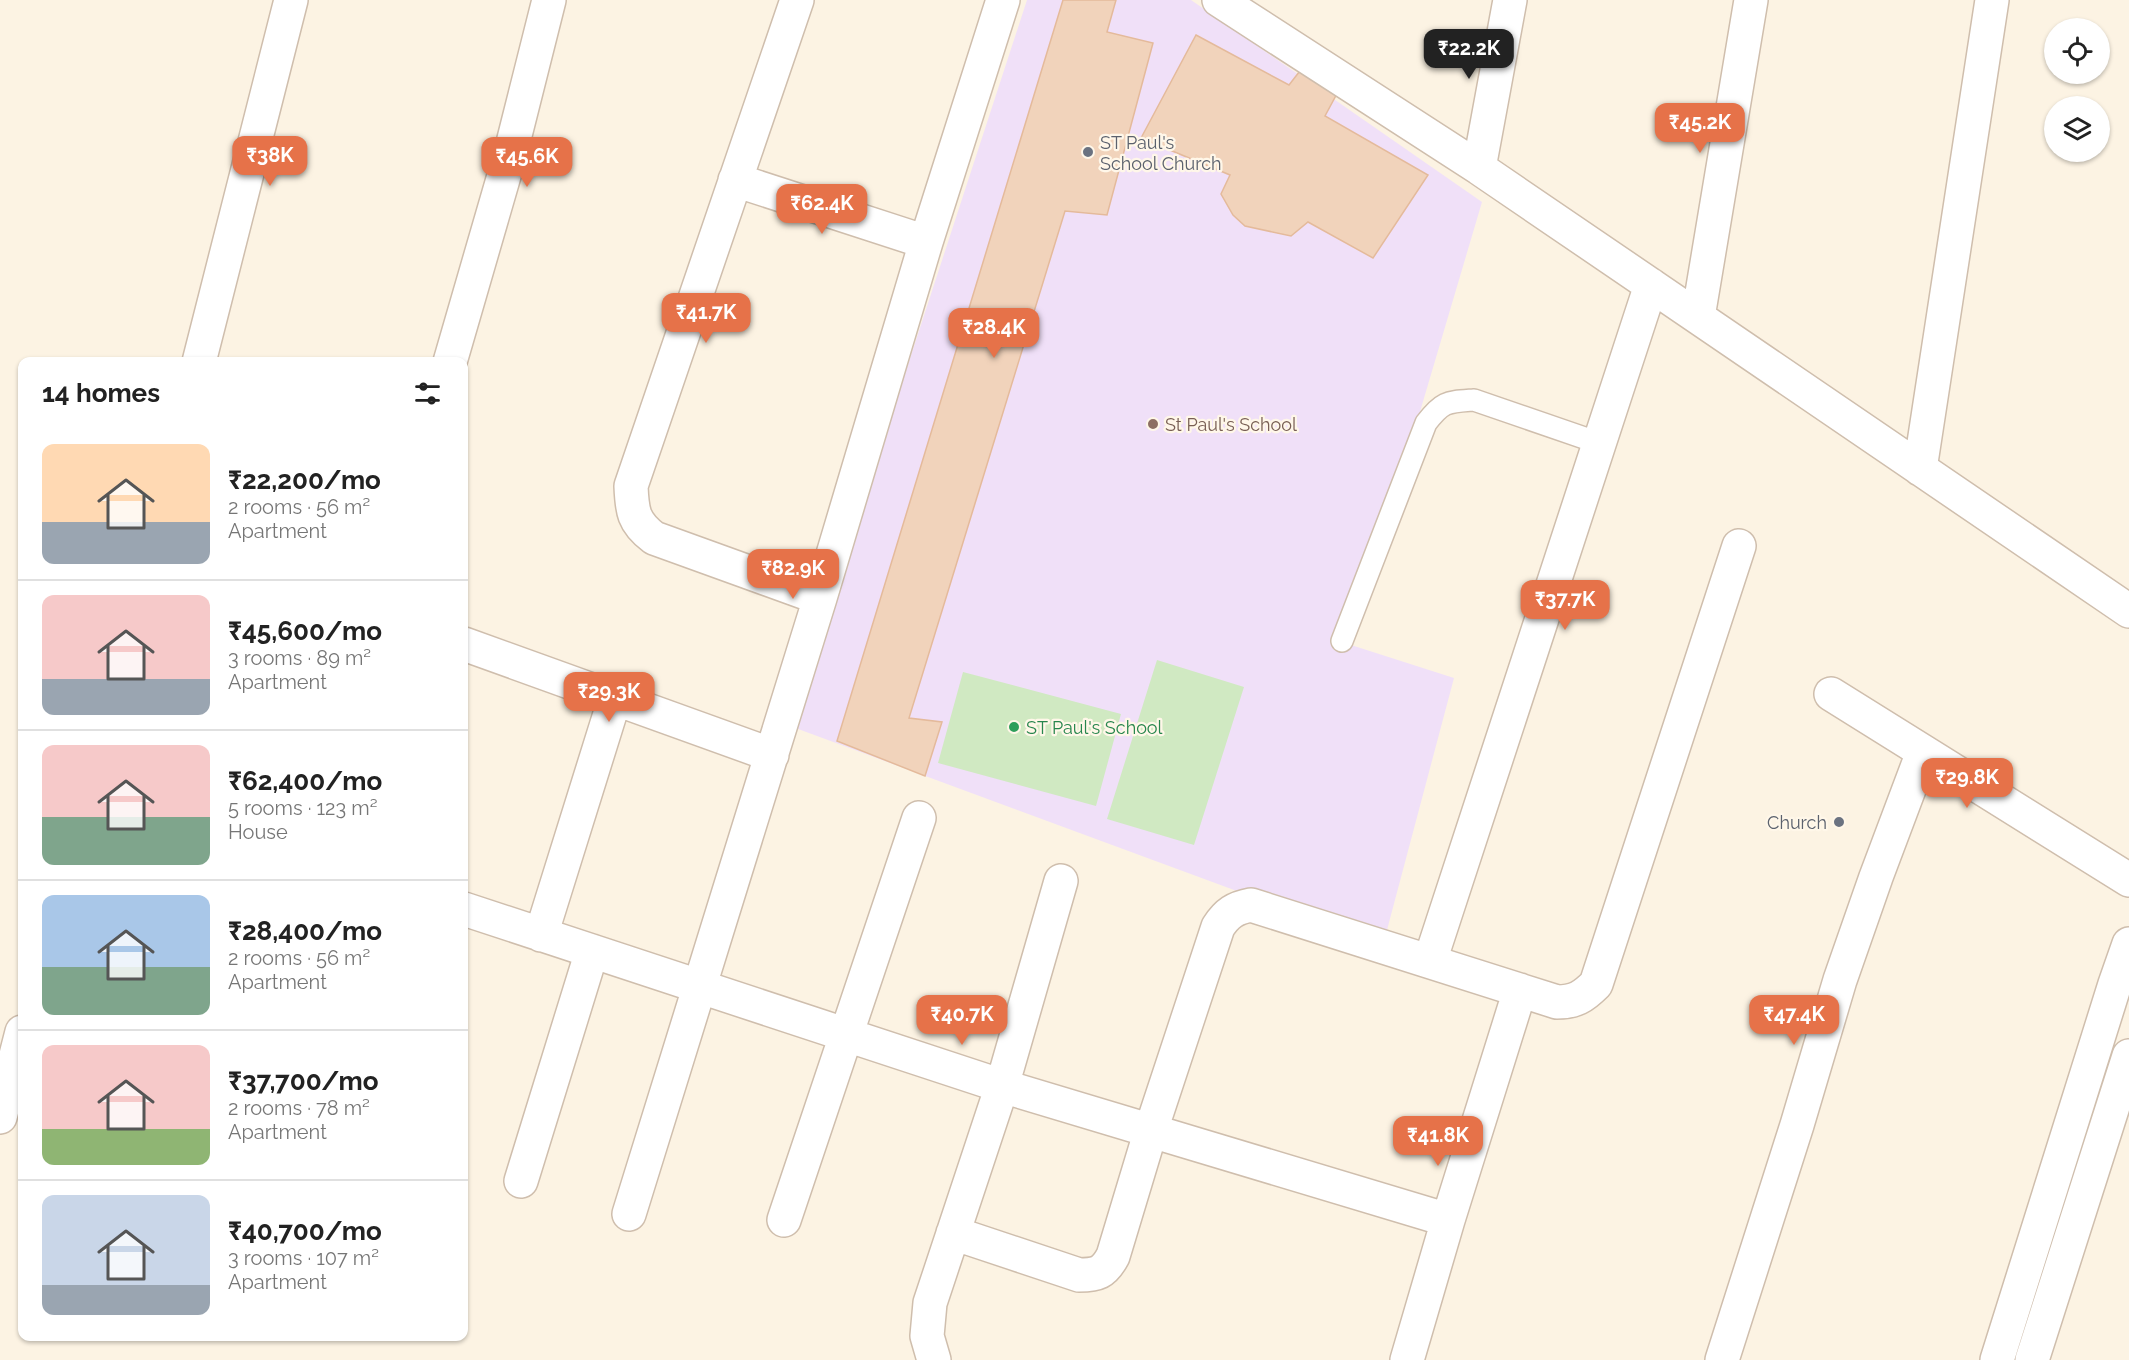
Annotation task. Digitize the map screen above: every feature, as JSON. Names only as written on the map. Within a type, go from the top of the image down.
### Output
[{"type":"street","points":[[200,357],[291,0]]},
{"type":"street","points":[[451,357],[510,155],[549,0]]},
{"type":"street","points":[[797,0],[631,486],[632,510],[640,528],[654,538],[820,598]]},
{"type":"street","points":[[628,1214],[772,755],[926,242],[1003,0]]},
{"type":"street","points":[[1219,0],[1479,168],[2129,611]]},
{"type":"street","points":[[1479,168],[1510,0]]},
{"type":"street","points":[[1698,317],[1751,0]]},
{"type":"street","points":[[1920,469],[1992,0]]},
{"type":"street","points":[[735,180],[926,242]]},
{"type":"street","points":[[1430,961],[1651,285]]},
{"type":"street","points":[[953,1233],[1079,1275],[1092,1275],[1106,1269],[1113,1256],[1151,1130],[1218,927],[1226,915],[1238,907],[1251,905],[1557,1002],[1571,1002],[1583,997],[1596,984],[1739,546]]},
{"type":"street","points":[[468,645],[772,755]]},
{"type":"street","points":[[1831,694],[2129,880]]},
{"type":"street","points":[[541,935],[615,698]]},
{"type":"street","points":[[1722,1360],[1797,1125],[1840,980],[1923,752]]},
{"type":"street","points":[[784,1220],[919,818]]},
{"type":"street","points":[[934,1360],[927,1336],[930,1303],[1002,1086],[1061,881]]},
{"type":"street","points":[[468,910],[1002,1086],[1448,1220]]},
{"type":"street","points":[[1997,1360],[2129,944]]},
{"type":"street","points":[[521,1181],[592,951]]},
{"type":"street","points":[[1407,1360],[1520,990]]},
{"type":"street","points":[[0,1117],[18,1047]]},
{"type":"street","points":[[2032,1360],[2129,1056]]},
{"type":"lane","points":[[1342,641],[1426,423],[1438,407],[1454,402],[1474,400],[1599,443]]},
{"type":"shaded area","name":"St Paul's School","points":[[1027,0],[1191,0],[1482,202],[1351,645],[1454,678],[1383,945],[790,726]]},
{"type":"green space","points":[[1157,660],[1244,687],[1194,845],[1107,819]]},
{"type":"green space","points":[[963,672],[1121,714],[1096,806],[938,763]]},
{"type":"building","points":[[1063,0],[1116,0],[1107,32],[1153,43],[1107,215],[1065,211],[909,718],[942,722],[925,776],[837,741]]},
{"type":"building","points":[[1196,35],[1289,85],[1303,67],[1340,88],[1325,116],[1428,175],[1373,258],[1308,222],[1291,236],[1245,226],[1233,215],[1221,194],[1230,175],[1141,138]]},
{"type":"place","name":"ST Paul's School Church","points":[[1088,152]]},
{"type":"place","name":"St Paul's School","points":[[1153,424]]},
{"type":"place","name":"ST Paul's School","points":[[1014,727]]},
{"type":"place","name":"Church","points":[[1839,822]]}]
